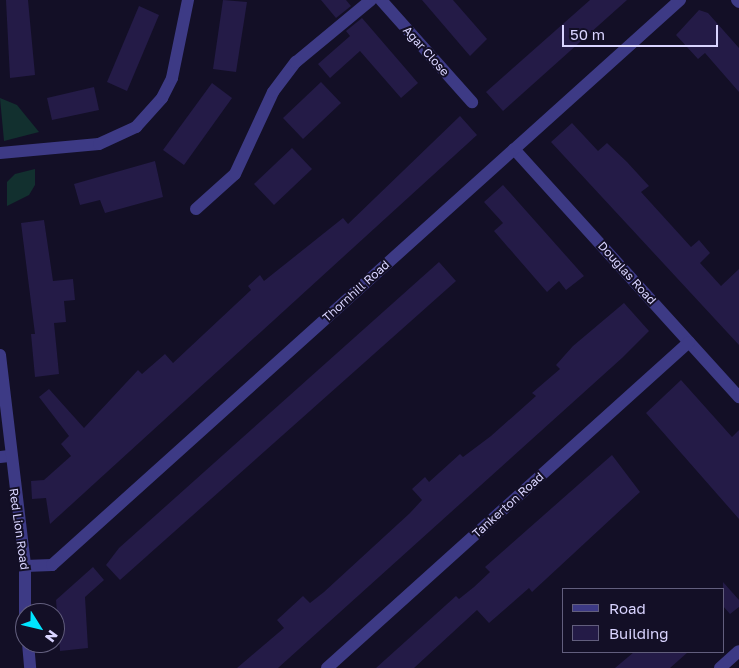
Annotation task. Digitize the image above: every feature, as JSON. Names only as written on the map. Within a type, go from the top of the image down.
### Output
[{"type":"street","points":[[0,153],[99,144],[136,127],[162,98],[172,78],[188,0]]},
{"type":"street","points":[[196,209],[235,174],[273,92],[296,62],[371,0]]},
{"type":"street","name":"Agar Close","points":[[381,0],[472,102]]},
{"type":"street","name":"Thornhill Road","points":[[25,566],[52,565],[680,0]]},
{"type":"street","name":"Douglas Road","points":[[514,149],[739,398]]},
{"type":"street","name":"Tankerton Road","points":[[327,668],[689,342]]},
{"type":"street","name":"Red Lion Road","points":[[0,355],[4,456],[25,566],[26,603]]},
{"type":"street","points":[[720,668],[739,651]]},
{"type":"street","points":[[29,653],[30,668]]},
{"type":"green space","points":[[0,98],[17,105],[39,132],[4,141]]},
{"type":"green space","points":[[35,169],[35,185],[29,195],[7,206],[7,182],[15,174]]},
{"type":"building","points":[[6,0],[28,0],[35,75],[10,78]]},
{"type":"building","points":[[223,0],[247,2],[236,72],[213,69]]},
{"type":"building","points":[[321,0],[346,0],[351,6],[336,18]]},
{"type":"building","points":[[422,0],[453,0],[487,39],[470,56]]},
{"type":"building","points":[[590,0],[627,0],[503,111],[486,92]]},
{"type":"building","points":[[139,6],[159,15],[127,91],[107,82]]},
{"type":"building","points":[[699,10],[708,13],[739,48],[739,92],[705,53],[698,59],[676,35]]},
{"type":"building","points":[[362,18],[418,83],[401,98],[360,51],[330,78],[318,64],[350,36],[346,31]]},
{"type":"building","points":[[321,82],[341,103],[303,139],[283,118]]},
{"type":"building","points":[[212,83],[232,98],[184,165],[163,150]]},
{"type":"building","points":[[94,87],[99,110],[52,120],[47,98]]},
{"type":"building","points":[[460,116],[477,135],[50,524],[46,498],[32,499],[31,481],[44,480],[71,456],[61,444],[69,436],[39,397],[49,389],[84,428],[138,370],[142,374],[165,354],[173,363],[251,290],[248,286],[260,275],[264,281],[343,218],[348,224]]},
{"type":"building","points":[[572,123],[598,151],[607,143],[627,162],[649,186],[641,192],[691,247],[699,240],[710,253],[700,263],[721,286],[739,269],[739,345],[551,142]]},
{"type":"building","points":[[292,148],[312,169],[274,205],[254,184]]},
{"type":"building","points":[[155,161],[163,197],[105,213],[100,200],[80,205],[74,184]]},
{"type":"building","points":[[503,185],[584,276],[566,290],[559,281],[547,292],[494,231],[503,223],[484,202]]},
{"type":"building","points":[[44,220],[53,281],[73,279],[75,300],[64,301],[66,322],[54,323],[59,374],[35,377],[31,334],[35,334],[21,223]]},
{"type":"building","points":[[439,262],[456,281],[120,580],[106,565],[119,548]]},
{"type":"building","points":[[624,303],[649,331],[622,358],[278,668],[237,668],[284,628],[277,620],[303,596],[310,603],[410,513],[422,500],[412,489],[425,477],[429,482],[460,454],[463,457],[491,436],[536,396],[532,393],[560,369],[556,365],[573,346]]},
{"type":"building","points":[[681,380],[732,437],[739,430],[739,519],[646,413]]},
{"type":"building","points":[[612,455],[640,492],[532,592],[529,588],[489,623],[477,610],[414,668],[376,668],[456,596],[459,599],[474,587],[490,572],[485,567]]},
{"type":"building","points":[[93,567],[104,580],[85,597],[88,648],[65,650],[65,603],[56,603],[56,600]]},
{"type":"building","points":[[723,582],[739,600],[739,607],[730,614],[724,607]]},
{"type":"building","points":[[633,653],[687,653],[670,668],[615,668]]}]
